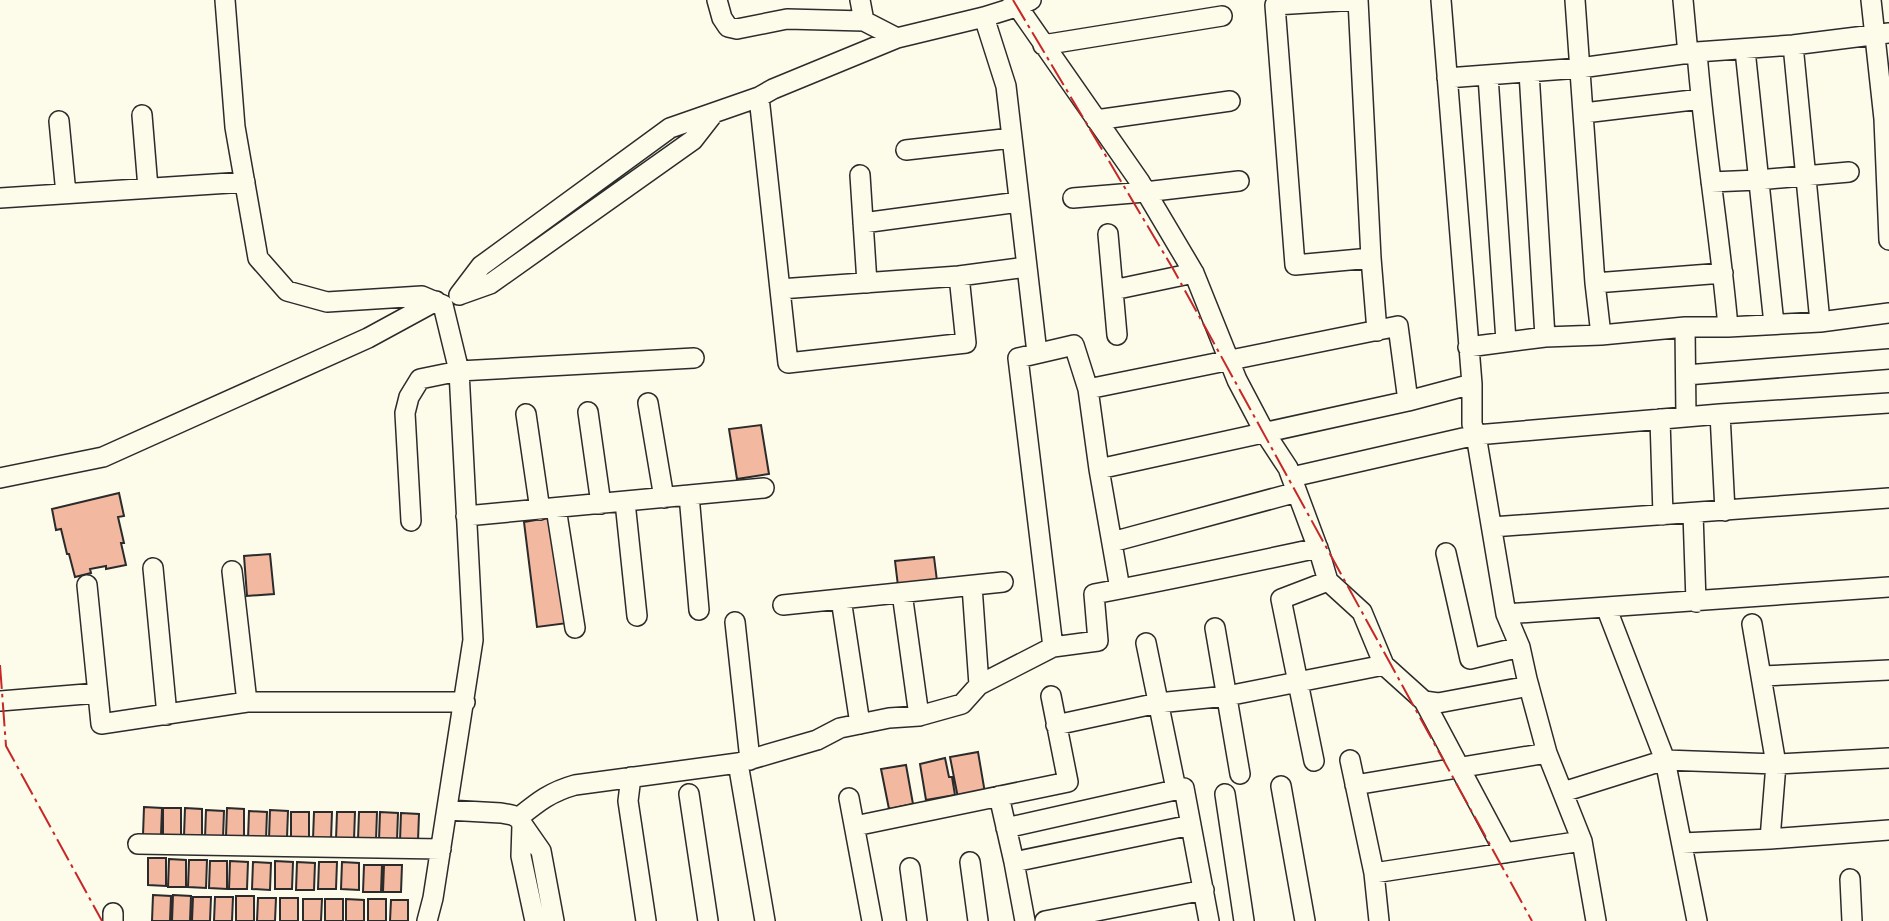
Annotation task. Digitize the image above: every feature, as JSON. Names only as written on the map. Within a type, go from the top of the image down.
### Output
[{"type":"street","points":[[225,0],[235,127],[258,258],[288,291],[327,302],[422,296],[446,300]]},
{"type":"street","points":[[717,0],[722,18],[728,27],[737,29],[786,10],[863,21],[897,38]]},
{"type":"street","points":[[860,0],[863,21]]},
{"type":"street","points":[[1371,258],[1295,265],[1275,5],[1358,0],[1377,331]]},
{"type":"street","points":[[1441,0],[1472,384],[1472,424],[1506,614],[1520,647],[1547,753],[1583,841],[1596,921]]},
{"type":"street","points":[[1575,0],[1601,335]]},
{"type":"street","points":[[1683,0],[1701,99],[1728,327]]},
{"type":"street","points":[[1871,0],[1882,34],[1889,240]]},
{"type":"street","points":[[0,478],[103,457],[446,300],[491,284],[693,140],[714,113],[759,97],[897,38],[984,17],[1020,2],[1043,45],[1145,192],[1195,273],[1237,380],[1265,433],[1288,468],[1328,581],[1362,612],[1384,665],[1424,701],[1505,853]]},
{"type":"street","points":[[1043,45],[1222,16]]},
{"type":"street","points":[[984,17],[1006,86],[1037,353]]},
{"type":"street","points":[[1447,78],[1580,68],[1693,53],[1745,50],[1882,34]]},
{"type":"street","points":[[1793,45],[1820,322]]},
{"type":"street","points":[[1745,50],[1774,324]]},
{"type":"street","points":[[1529,72],[1545,337]]},
{"type":"street","points":[[1488,76],[1506,341]]},
{"type":"street","points":[[759,97],[788,363],[966,344],[960,276]]},
{"type":"street","points":[[1584,113],[1701,99]]},
{"type":"street","points":[[1096,120],[1230,101]]},
{"type":"street","points":[[142,115],[148,188]]},
{"type":"street","points":[[59,121],[66,194]]},
{"type":"street","points":[[906,150],[1012,138]]},
{"type":"street","points":[[1712,182],[1849,172]]},
{"type":"street","points":[[860,175],[867,283]]},
{"type":"street","points":[[1073,198],[1239,181]]},
{"type":"street","points":[[0,198],[245,182]]},
{"type":"street","points":[[863,223],[1019,202]]},
{"type":"street","points":[[1108,234],[1116,335]]},
{"type":"street","points":[[780,289],[960,276],[1027,267]]},
{"type":"street","points":[[1113,290],[1195,273]]},
{"type":"street","points":[[1595,283],[1723,273]]},
{"type":"street","points":[[427,921],[433,898],[473,640],[459,371],[446,300]]},
{"type":"street","points":[[1468,347],[1545,337],[1685,327],[1820,322],[1889,313]]},
{"type":"street","points":[[1088,389],[1398,326],[1408,401]]},
{"type":"street","points":[[1685,327],[1686,417]]},
{"type":"street","points":[[1053,647],[1017,358],[1074,345],[1088,389],[1098,469],[1120,589]]},
{"type":"street","points":[[411,521],[404,429],[409,397],[419,379],[459,371],[694,358]]},
{"type":"street","points":[[1686,375],[1889,359]]},
{"type":"street","points":[[1098,469],[1408,401],[1472,384]]},
{"type":"street","points":[[648,403],[664,498]]},
{"type":"street","points":[[1112,542],[1294,485],[1476,435],[1889,403]]},
{"type":"street","points":[[588,412],[601,504]]},
{"type":"street","points":[[526,414],[575,628]]},
{"type":"street","points":[[1720,414],[1725,511]]},
{"type":"street","points":[[1660,419],[1663,515]]},
{"type":"street","points":[[466,516],[764,488]]},
{"type":"street","points":[[689,495],[699,610]]},
{"type":"street","points":[[1492,527],[1889,498]]},
{"type":"street","points":[[625,502],[637,616]]},
{"type":"street","points":[[1693,513],[1696,602]]},
{"type":"street","points":[[535,921],[521,856],[520,822],[544,797],[564,788],[744,761],[817,740],[840,728],[889,718],[919,716],[962,704],[979,685],[1053,647],[1098,641],[1094,594],[1318,548]]},
{"type":"street","points":[[1446,553],[1470,659],[1520,647]]},
{"type":"street","points":[[153,568],[167,715]]},
{"type":"street","points":[[232,571],[247,702]]},
{"type":"street","points":[[1314,761],[1281,599],[1328,581]]},
{"type":"street","points":[[783,605],[1003,583]]},
{"type":"street","points":[[87,585],[101,724],[247,702],[465,702]]},
{"type":"street","points":[[972,586],[979,685]]},
{"type":"street","points":[[1506,614],[1889,587]]},
{"type":"street","points":[[902,593],[919,716]]},
{"type":"street","points":[[841,599],[860,724]]},
{"type":"street","points":[[1606,607],[1665,760],[1697,921]]},
{"type":"street","points":[[735,622],[744,761],[765,921]]},
{"type":"street","points":[[1752,624],[1776,764],[1770,839]]},
{"type":"street","points":[[1215,628],[1240,774]]},
{"type":"street","points":[[1146,643],[1176,789]]},
{"type":"street","points":[[1056,725],[1158,703],[1227,696],[1384,665]]},
{"type":"street","points":[[1762,676],[1889,670]]},
{"type":"street","points":[[1424,701],[1438,703],[1529,687]]},
{"type":"street","points":[[0,702],[98,693]]},
{"type":"street","points":[[855,826],[1068,782],[1051,696]]},
{"type":"street","points":[[1355,785],[1547,753]]},
{"type":"street","points":[[1563,792],[1665,760],[1776,764],[1889,758]]},
{"type":"street","points":[[1350,760],[1374,873],[1379,921]]},
{"type":"street","points":[[631,777],[628,801],[646,921]]},
{"type":"street","points":[[1281,786],[1305,921]]},
{"type":"street","points":[[1006,828],[1184,788],[1209,921]]},
{"type":"street","points":[[689,794],[708,921]]},
{"type":"street","points":[[1225,794],[1244,921]]},
{"type":"street","points":[[999,796],[1025,921]]},
{"type":"street","points":[[849,799],[872,921]]},
{"type":"street","points":[[447,810],[501,813],[512,815],[520,822],[541,851],[554,921]]},
{"type":"street","points":[[1014,862],[1191,825]]},
{"type":"street","points":[[1682,843],[1889,830]]},
{"type":"street","points":[[1374,873],[1583,841]]},
{"type":"street","points":[[138,844],[441,849]]},
{"type":"street","points":[[970,862],[978,921]]},
{"type":"street","points":[[910,868],[917,921]]},
{"type":"street","points":[[1850,879],[1852,921]]},
{"type":"street","points":[[1045,921],[1204,890]]},
{"type":"building","points":[[761,425],[769,474],[737,479],[729,429]]},
{"type":"building","points":[[119,493],[124,516],[118,517],[126,565],[90,569],[91,573],[75,577],[61,529],[56,530],[52,509]]},
{"type":"building","points":[[553,517],[568,623],[537,627],[524,522]]},
{"type":"building","points":[[270,554],[274,594],[247,596],[244,556]]},
{"type":"building","points":[[934,557],[937,581],[898,586],[895,561]]},
{"type":"building","points":[[978,752],[985,793],[958,798],[950,757]]},
{"type":"building","points":[[945,758],[955,795],[926,800],[920,764]]},
{"type":"building","points":[[906,765],[913,804],[889,809],[881,769]]},
{"type":"building","points":[[144,807],[162,808],[161,835],[143,835]]},
{"type":"building","points":[[163,808],[181,808],[181,835],[163,835]]},
{"type":"building","points":[[185,808],[202,809],[202,836],[184,836]]},
{"type":"building","points":[[227,808],[244,809],[244,836],[226,836]]},
{"type":"building","points":[[206,810],[224,811],[223,838],[205,838]]},
{"type":"building","points":[[270,810],[288,811],[287,838],[269,838]]},
{"type":"building","points":[[249,811],[267,812],[266,839],[248,839]]},
{"type":"building","points":[[291,812],[309,812],[309,840],[291,839]]},
{"type":"building","points":[[314,812],[332,812],[331,840],[313,839]]},
{"type":"building","points":[[337,812],[355,812],[354,840],[336,839]]},
{"type":"building","points":[[359,812],[377,812],[376,840],[358,839]]},
{"type":"building","points":[[380,812],[398,813],[397,840],[379,840]]},
{"type":"building","points":[[401,813],[419,814],[418,841],[400,841]]},
{"type":"building","points":[[148,858],[166,858],[166,886],[148,885]]},
{"type":"building","points":[[169,859],[186,860],[186,887],[168,887]]},
{"type":"building","points":[[189,860],[207,860],[206,888],[188,887]]},
{"type":"building","points":[[210,861],[227,861],[227,889],[209,888]]},
{"type":"building","points":[[230,861],[248,862],[247,889],[229,889]]},
{"type":"building","points":[[275,861],[293,862],[292,889],[275,889]]},
{"type":"building","points":[[253,862],[271,863],[270,890],[252,889]]},
{"type":"building","points":[[297,862],[315,863],[314,890],[296,890]]},
{"type":"building","points":[[319,862],[337,862],[336,889],[318,889]]},
{"type":"building","points":[[342,862],[359,863],[359,890],[341,889]]},
{"type":"building","points":[[364,865],[382,865],[381,892],[363,892]]},
{"type":"building","points":[[384,865],[402,865],[401,892],[383,892]]},
{"type":"building","points":[[153,895],[171,896],[170,921],[152,921]]},
{"type":"building","points":[[173,895],[191,896],[190,921],[172,921]]},
{"type":"building","points":[[236,896],[254,896],[254,921],[236,921]]},
{"type":"building","points":[[193,897],[211,897],[210,921],[192,921]]},
{"type":"building","points":[[215,897],[233,897],[232,921],[214,921]]},
{"type":"building","points":[[258,898],[276,898],[275,921],[257,921]]},
{"type":"building","points":[[280,898],[298,898],[298,921],[280,921]]},
{"type":"building","points":[[303,899],[322,899],[321,921],[303,921]]},
{"type":"building","points":[[325,899],[343,899],[343,921],[325,921]]},
{"type":"building","points":[[346,899],[364,900],[364,921],[346,921]]},
{"type":"building","points":[[368,899],[386,899],[386,921],[368,921]]},
{"type":"building","points":[[391,900],[408,900],[408,921],[390,921]]},
{"type":"power","points":[[1013,0],[1172,267],[1532,921]]},
{"type":"power","points":[[0,665],[6,746],[102,921]]}]
